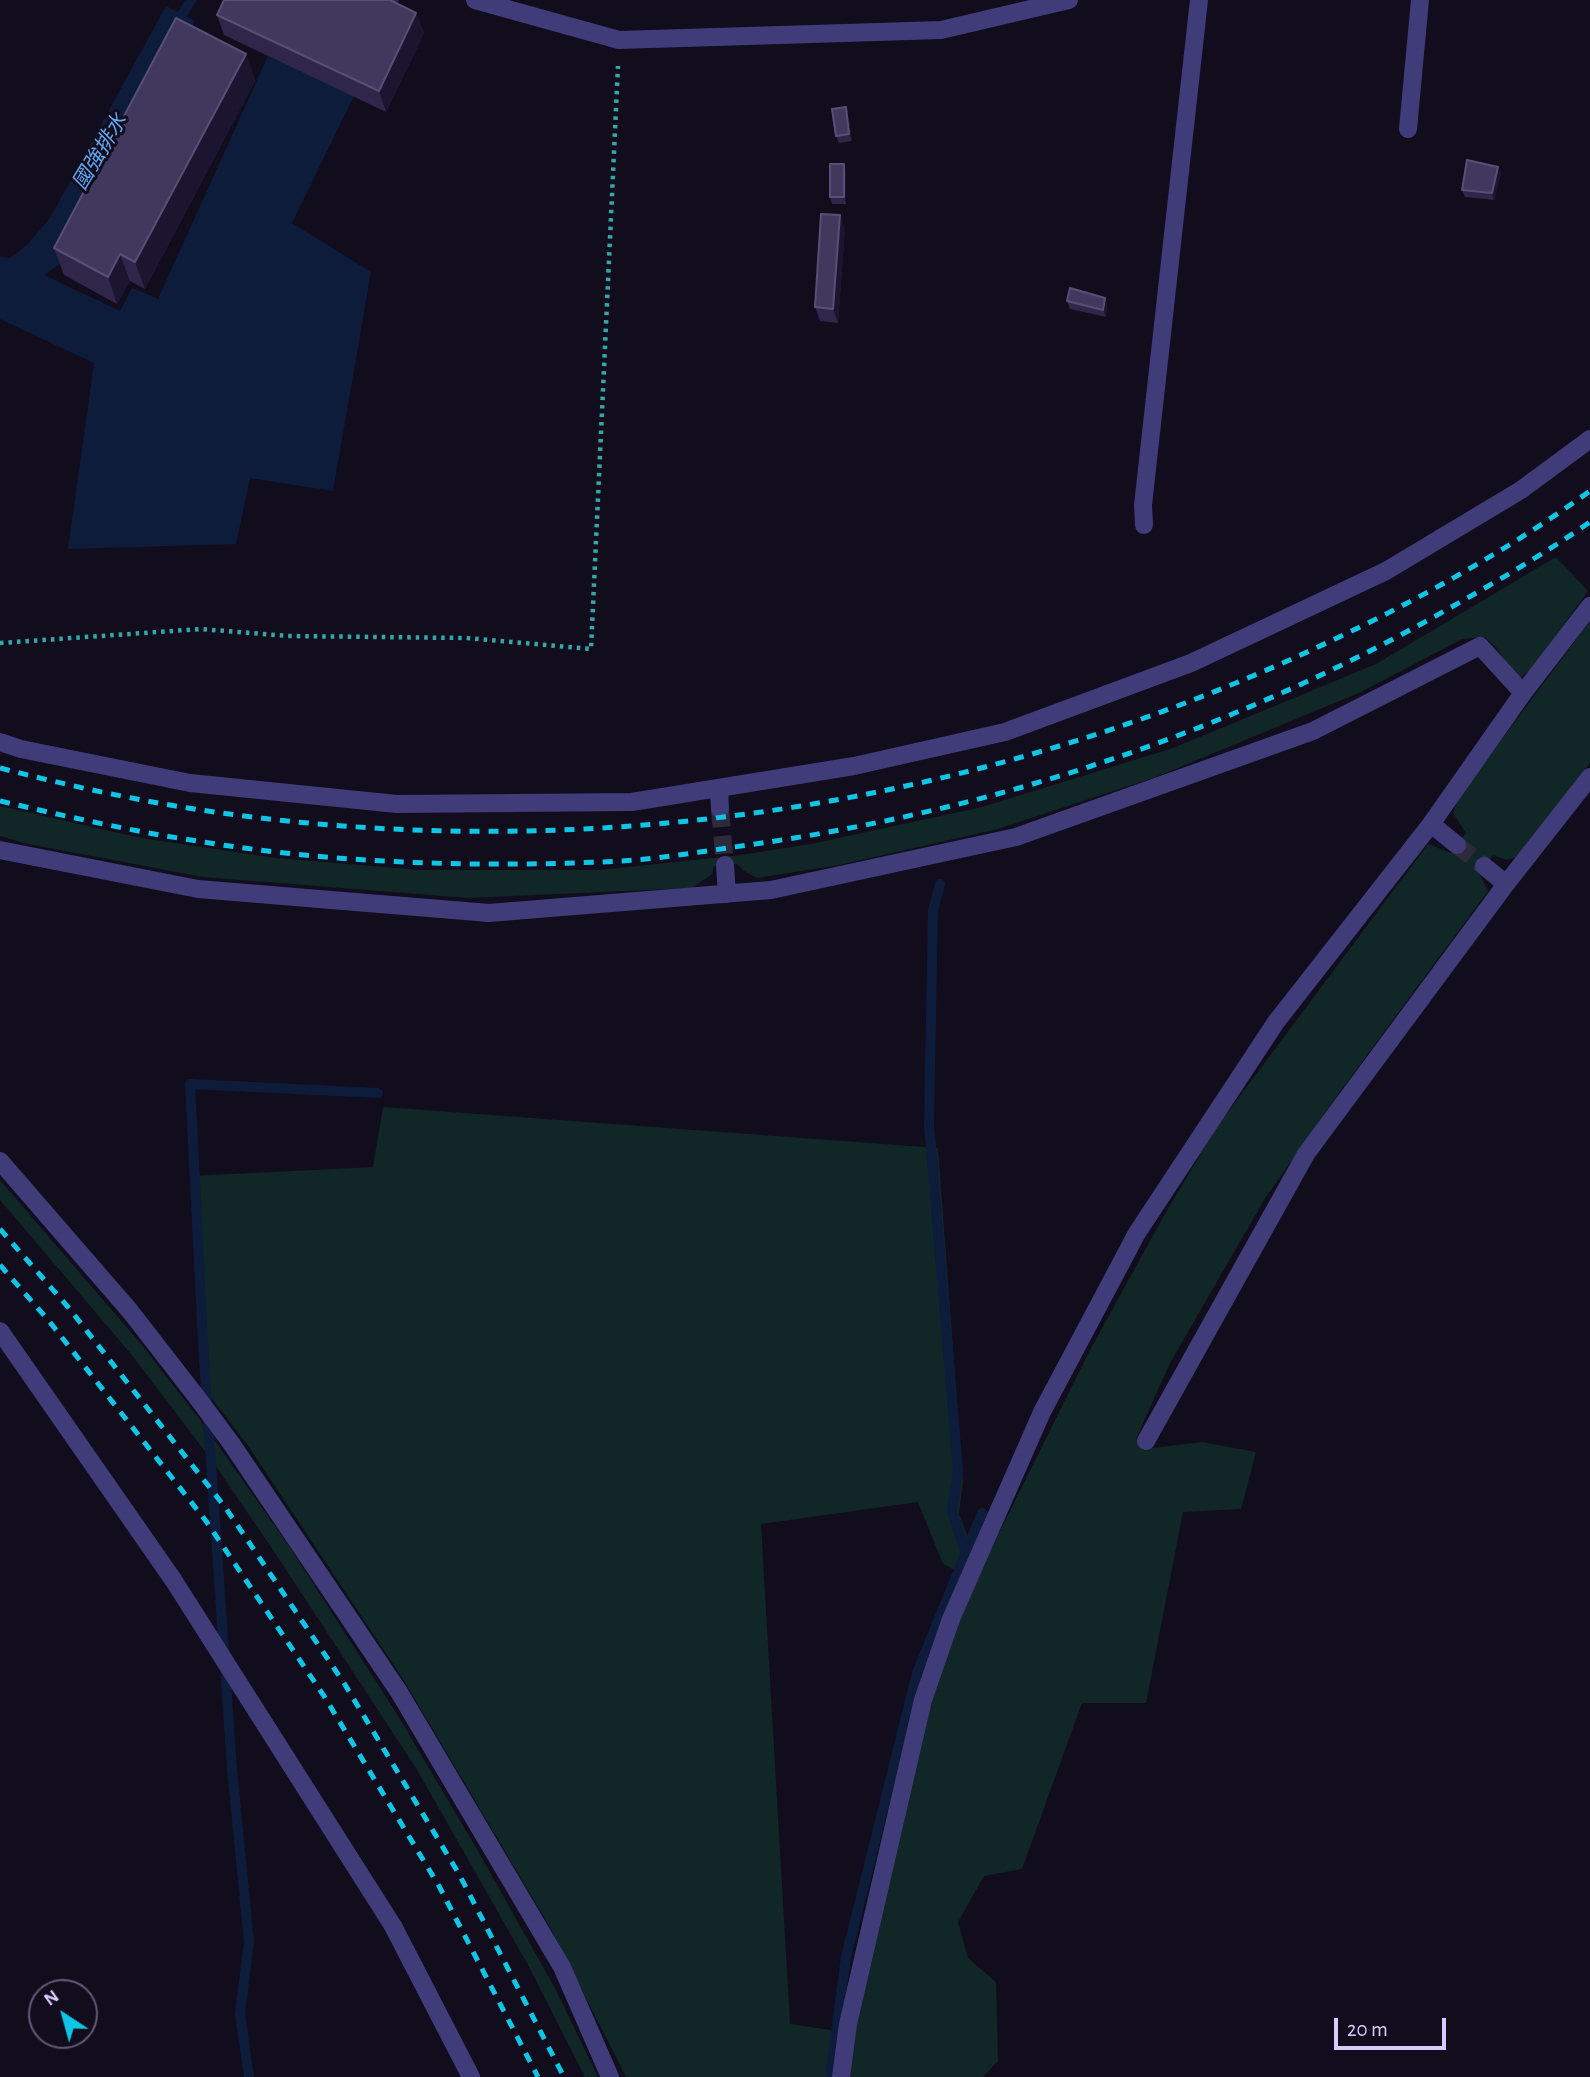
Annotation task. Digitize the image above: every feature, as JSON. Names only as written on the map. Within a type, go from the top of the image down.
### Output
[{"type":"street","points":[[475,0],[619,40],[941,30],[1069,0]]},
{"type":"street","points":[[1144,525],[1143,505],[1199,0]]},
{"type":"street","points":[[1408,129],[1420,0]]},
{"type":"street","points":[[0,742],[21,749],[190,783],[397,804],[632,802],[854,766],[1005,732],[1191,663],[1386,571],[1521,490],[1590,439]]},
{"type":"street","points":[[841,2077],[848,2024],[923,1700],[951,1619],[1042,1412],[1138,1233],[1276,1022],[1431,824],[1523,693],[1590,606]]},
{"type":"street","points":[[0,850],[198,890],[489,913],[771,890],[1016,837],[1313,731],[1480,646],[1523,693]]},
{"type":"street","points":[[1146,1441],[1306,1154],[1506,884],[1590,777]]},
{"type":"street","points":[[719,788],[720,809]]},
{"type":"street","points":[[1431,824],[1457,845]]},
{"type":"street","points":[[725,865],[727,894]]},
{"type":"street","points":[[1484,866],[1506,884]]},
{"type":"street","points":[[0,1161],[130,1311],[199,1400],[231,1443],[399,1692],[562,1967],[610,2077]]},
{"type":"street","points":[[0,1331],[174,1581],[393,1926],[471,2077]]},
{"type":"path","points":[[0,643],[201,629],[288,636],[467,638],[591,649],[619,40]]},
{"type":"green space","points":[[1556,557],[1588,591],[1533,667],[1519,679],[1510,671],[1497,648],[1484,637],[1462,639],[1361,692],[1156,777],[998,829],[839,865],[757,878],[737,864],[714,866],[712,874],[692,888],[468,898],[203,877],[28,844],[0,836],[0,806],[141,838],[276,858],[421,870],[599,870],[741,855],[811,844],[982,807],[1173,748],[1376,664]]},
{"type":"green space","points":[[1590,621],[1590,763],[1520,856],[1507,860],[1493,855],[1479,873],[1488,891],[1264,1200],[1170,1363],[1136,1439],[1153,1448],[1202,1442],[1256,1452],[1241,1509],[1183,1512],[1146,1703],[1082,1703],[1022,1869],[984,1876],[958,1922],[968,1958],[996,1982],[998,2061],[983,2077],[847,2077],[866,1975],[930,1703],[959,1621],[998,1535],[1089,1352],[1216,1128],[1428,844],[1451,853],[1466,833],[1453,813],[1459,797]]},
{"type":"green space","points":[[383,1107],[938,1148],[963,1482],[959,1514],[972,1549],[961,1573],[943,1564],[918,1502],[761,1524],[790,2024],[838,2031],[832,2077],[626,2077],[551,1929],[403,1679],[251,1450],[201,1384],[191,1176],[373,1167]]},
{"type":"green space","points":[[0,1180],[141,1344],[201,1421],[289,1546],[397,1714],[478,1851],[556,1990],[598,2077],[585,2077],[528,1965],[416,1768],[275,1553],[211,1459],[131,1354],[0,1200]]},
{"type":"water","points":[[166,6],[195,21],[64,261],[44,275],[120,311],[132,288],[158,299],[268,56],[354,96],[292,223],[371,272],[333,491],[250,478],[236,544],[68,549],[94,363],[0,319],[0,257],[10,258],[28,244],[50,218]]},
{"type":"building","points":[[224,0],[390,0],[416,13],[379,91],[217,15]]},
{"type":"building","points":[[176,18],[246,54],[135,262],[120,254],[108,277],[54,248]]},
{"type":"building","points":[[846,107],[849,134],[836,136],[832,109]]},
{"type":"building","points":[[1467,160],[1498,167],[1492,193],[1462,190]]},
{"type":"building","points":[[830,164],[844,164],[844,197],[830,197]]},
{"type":"building","points":[[821,214],[840,215],[833,309],[815,307]]},
{"type":"building","points":[[1070,288],[1105,298],[1103,310],[1067,301]]},
{"type":"waterway","name":"國強排水","points":[[176,25],[191,0]]},
{"type":"waterway","points":[[940,884],[933,910],[929,1124],[958,1470],[952,1511],[965,1552]]},
{"type":"waterway","points":[[249,2077],[240,2014],[249,1942],[232,1769],[204,1361],[190,1084],[378,1093]]},
{"type":"waterway","points":[[830,2077],[846,1957],[917,1673],[982,1513]]},
{"type":"tunnel","points":[[720,809],[725,865]]},
{"type":"tunnel","points":[[1457,845],[1484,866]]},
{"type":"railway","points":[[0,768],[188,808],[326,825],[465,831],[604,828],[742,815],[879,792],[1014,759],[1146,717],[1276,666],[1438,587],[1515,541],[1590,491]]},
{"type":"railway","points":[[0,801],[122,828],[249,849],[355,859],[462,864],[569,863],[655,858],[846,829],[936,810],[1024,786],[1112,759],[1198,728],[1366,653],[1502,578],[1590,522]]},
{"type":"railway","points":[[0,1229],[68,1307],[225,1507],[344,1683],[459,1874],[564,2077]]},
{"type":"railway","points":[[0,1265],[49,1321],[206,1521],[324,1696],[439,1886],[538,2077]]}]
